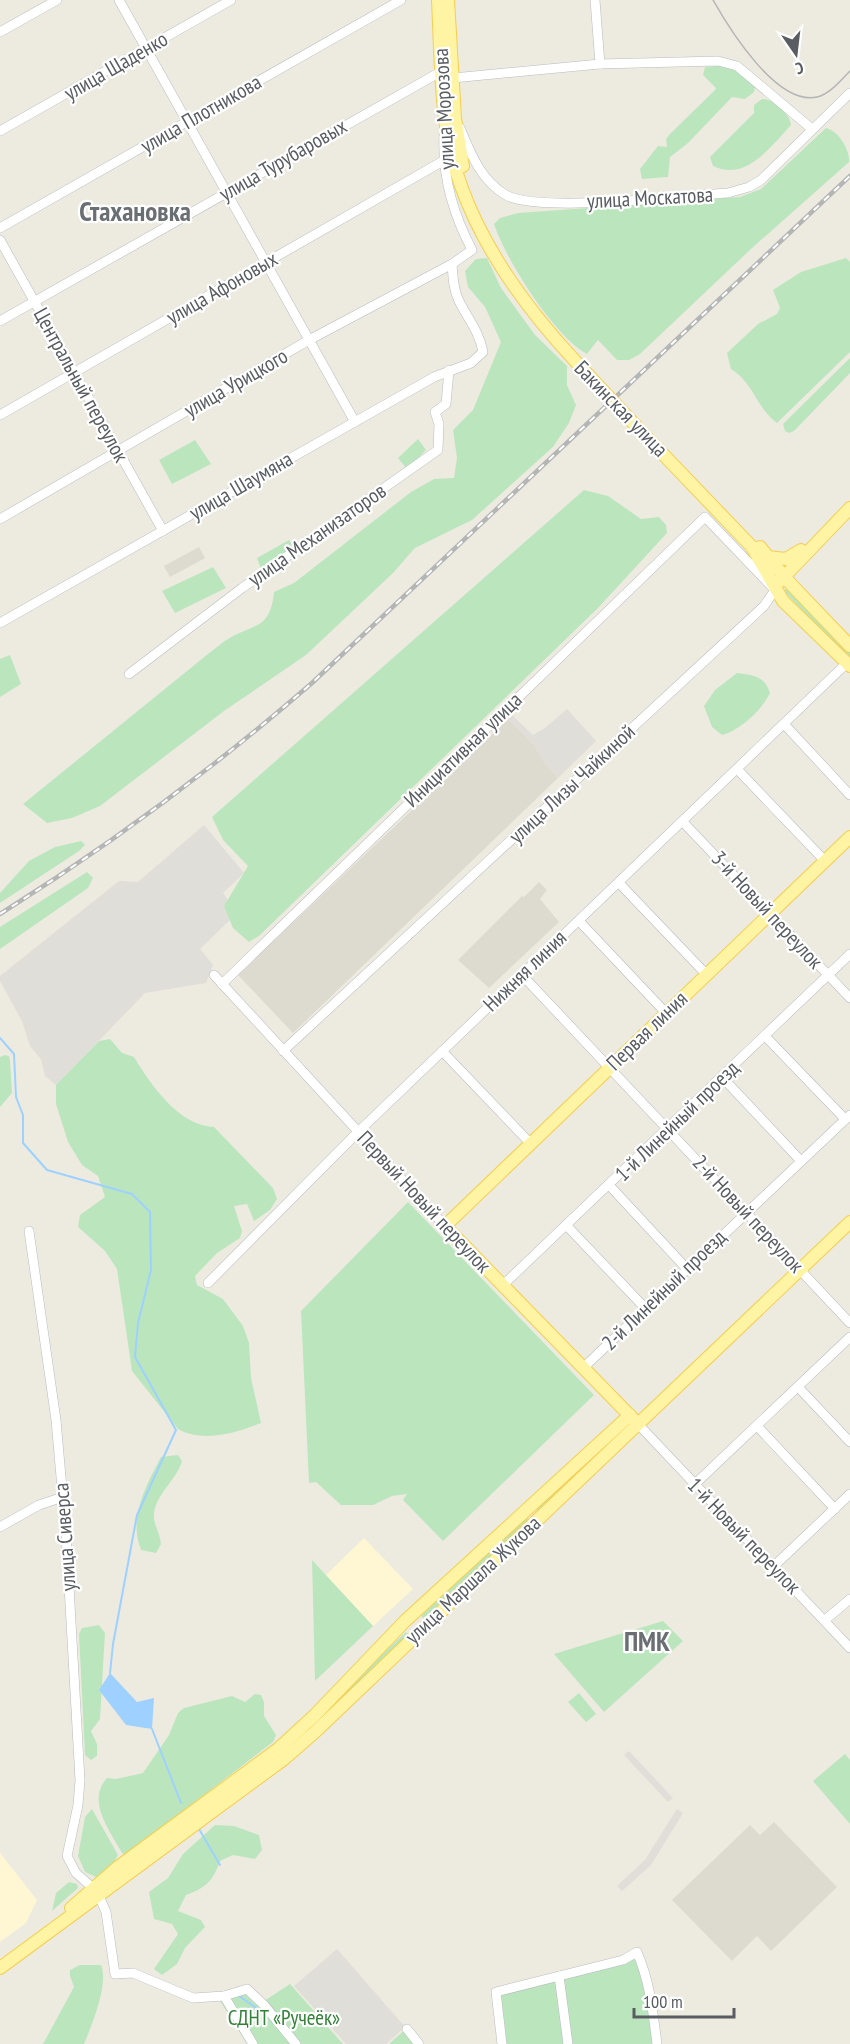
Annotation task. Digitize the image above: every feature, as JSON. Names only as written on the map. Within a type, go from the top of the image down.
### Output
[{"type":"main road","name":"улица Морозова","points":[[438,0],[450,118]]},
{"type":"main road","name":"улица Морозова","points":[[447,74],[448,0]]},
{"type":"main road","name":"Бакинская улица","points":[[450,118],[462,186],[505,273],[537,319],[639,423],[759,555],[783,576],[850,646]]},
{"type":"main road","name":"улица Лизы Чайкиной","points":[[759,555],[782,560],[792,557],[850,508]]},
{"type":"main road","name":"улица Лизы Чайкиной","points":[[775,590],[783,576],[850,508]]},
{"type":"main road","name":"Бакинская улица","points":[[759,555],[775,590],[783,601],[848,665]]},
{"type":"main road","name":"Первая линия","points":[[445,1226],[850,837]]},
{"type":"main road","name":"улица Маршала Жукова","points":[[73,1911],[278,1749],[314,1716],[405,1621],[527,1509],[634,1419],[850,1222]]},
{"type":"main road","name":"Первый Новый переулок","points":[[445,1226],[634,1419]]},
{"type":"main road","name":"улица Маршала Жукова","points":[[96,1892],[284,1759],[350,1700],[536,1520],[634,1419]]},
{"type":"main road","points":[[527,1509],[536,1520]]},
{"type":"main road","points":[[405,1621],[417,1633]]},
{"type":"main road","points":[[0,1962],[73,1911]]},
{"type":"main road","points":[[0,1968],[73,1911]]},
{"type":"street","points":[[0,32],[57,0]]},
{"type":"street","points":[[119,0],[355,422]]},
{"type":"street","name":"улица Щаденко","points":[[0,131],[231,0]]},
{"type":"street","name":"улица Плотникова","points":[[0,228],[401,0]]},
{"type":"street","points":[[595,0],[600,64]]},
{"type":"street","name":"улица Турубаровых","points":[[0,321],[227,192],[447,74],[600,64],[706,60],[727,63],[737,66],[762,84],[812,129]]},
{"type":"street","name":"улица Москатова","points":[[450,118],[474,160],[489,180],[512,198],[537,204],[739,191],[761,180],[850,93]]},
{"type":"street","name":"улица Морозова","points":[[450,118],[443,161],[451,200],[472,250]]},
{"type":"street","name":"улица Афоновых","points":[[0,415],[443,161]]},
{"type":"street","name":"Центральный переулок","points":[[0,240],[163,531]]},
{"type":"street","name":"улица Урицкого","points":[[0,519],[309,340],[452,264],[472,250]]},
{"type":"street","name":"улица Шаумяна","points":[[0,623],[449,370],[471,363],[483,352],[478,332],[459,301],[453,283],[452,264]]},
{"type":"street","name":"улица Механизаторов","points":[[129,674],[242,588],[438,450],[439,424],[435,412],[447,404],[449,370]]},
{"type":"street","name":"Инициативная улица","points":[[222,984],[705,517],[759,555]]},
{"type":"street","name":"улица Лизы Чайкиной","points":[[283,1051],[764,606],[775,590]]},
{"type":"street","name":"Нижняя линия","points":[[208,1283],[358,1132],[848,665]]},
{"type":"street","points":[[784,724],[850,795]]},
{"type":"street","points":[[737,769],[825,861]]},
{"type":"street","name":"3-й Новый переулок","points":[[683,822],[850,998]]},
{"type":"street","points":[[619,883],[706,974]]},
{"type":"street","points":[[579,921],[666,1013]]},
{"type":"street","name":"1-й Линейный проезд","points":[[502,1286],[850,954]]},
{"type":"street","name":"Первый Новый переулок","points":[[214,975],[445,1226]]},
{"type":"street","name":"2-й Новый переулок","points":[[522,975],[850,1323]]},
{"type":"street","points":[[765,1036],[848,1117]]},
{"type":"street","points":[[442,1051],[530,1143]]},
{"type":"street","points":[[722,1077],[801,1161]]},
{"type":"street","name":"2-й Линейный проезд","points":[[583,1368],[848,1117]]},
{"type":"street","points":[[609,1185],[687,1269]]},
{"type":"street","points":[[567,1226],[645,1308]]},
{"type":"street","name":"улица Сиверса","points":[[29,1231],[56,1420],[63,1497],[80,1780],[68,1861],[76,1873],[96,1892]]},
{"type":"street","points":[[695,1484],[850,1337]]},
{"type":"street","points":[[798,1387],[850,1442]]},
{"type":"street","name":"1-й Новый переулок","points":[[634,1419],[850,1648]]},
{"type":"street","points":[[757,1426],[835,1509]]},
{"type":"street","points":[[773,1567],[850,1494]]},
{"type":"street","points":[[0,1527],[39,1505],[63,1497]]},
{"type":"street","points":[[825,1620],[850,1599]]},
{"type":"street","points":[[96,1892],[106,1912],[115,1974],[133,1973],[193,1998],[224,1996],[247,1989],[264,2005],[296,2044]]},
{"type":"street","points":[[502,2044],[496,1992],[623,1960],[637,1952],[651,1993],[657,2044]]},
{"type":"street","points":[[559,1976],[568,2044]]},
{"type":"street","points":[[224,1996],[253,2044]]},
{"type":"street","points":[[407,2029],[419,2044]]},
{"type":"shaded area","points":[[199,547],[205,558],[170,577],[164,566]]},
{"type":"shaded area","points":[[567,709],[596,741],[558,778],[545,764],[534,745],[508,719],[512,715],[533,735]]},
{"type":"shaded area","points":[[508,719],[534,745],[545,764],[558,778],[293,1033],[238,975]]},
{"type":"shaded area","points":[[204,825],[244,873],[223,893],[237,913],[200,949],[213,965],[206,983],[145,993],[56,1085],[45,1076],[41,1059],[30,1046],[22,1021],[0,981],[0,976],[119,881],[138,882]]},
{"type":"shaded area","points":[[539,882],[547,890],[540,899],[559,922],[489,988],[458,960]]},
{"type":"shaded area","points":[[364,1538],[413,1589],[373,1626],[325,1576]]},
{"type":"shaded area","points":[[629,1751],[673,1798],[668,1802],[624,1755]]},
{"type":"shaded area","points":[[677,1809],[683,1813],[651,1865],[622,1891],[617,1886],[645,1860]]},
{"type":"shaded area","points":[[774,1822],[837,1887],[771,1951],[757,1936],[732,1961],[672,1900],[750,1825],[760,1835]]},
{"type":"shaded area","points":[[0,1853],[37,1900],[26,1923],[0,1942]]},
{"type":"shaded area","points":[[337,1949],[405,2027],[386,2044],[346,2044],[294,1986]]},
{"type":"green space","points":[[729,65],[755,87],[754,92],[745,99],[732,97],[688,143],[670,157],[668,177],[642,179],[640,169],[658,146],[667,147],[666,139],[670,134],[715,90],[716,88],[703,75],[705,67]]},
{"type":"green space","points":[[762,99],[771,101],[781,108],[791,125],[766,152],[746,166],[725,170],[713,166],[710,157],[754,113],[754,105]]},
{"type":"green space","points":[[826,128],[835,133],[843,142],[848,152],[849,162],[752,248],[640,354],[629,360],[617,360],[598,340],[587,354],[560,331],[520,276],[494,224],[500,218],[518,213],[740,197],[761,189]]},
{"type":"green space","points":[[487,258],[501,288],[535,335],[567,366],[567,385],[576,405],[569,423],[553,447],[472,520],[415,548],[393,573],[306,655],[224,711],[100,806],[72,818],[47,823],[23,804],[220,644],[260,624],[269,613],[274,592],[294,583],[411,492],[434,479],[454,478],[457,458],[453,430],[473,410],[501,342],[485,307],[468,287],[465,271],[476,259]]},
{"type":"green space","points":[[846,258],[850,262],[850,352],[777,423],[764,410],[745,381],[731,369],[727,353],[758,324],[777,314],[780,308],[773,290],[801,272]]},
{"type":"green space","points":[[850,358],[850,373],[794,431],[789,433],[785,431],[783,424]]},
{"type":"green space","points":[[418,439],[426,450],[407,469],[398,458]]},
{"type":"green space","points":[[195,440],[211,464],[172,484],[159,460]]},
{"type":"green space","points":[[584,490],[608,496],[641,519],[659,517],[666,525],[667,533],[598,608],[259,936],[249,942],[233,928],[224,906],[248,866],[223,840],[212,817]]},
{"type":"green space","points":[[289,540],[294,548],[261,569],[257,558]]},
{"type":"green space","points":[[213,567],[226,588],[175,613],[162,591]]},
{"type":"green space","points":[[788,587],[850,653],[850,660],[784,591]]},
{"type":"green space","points":[[10,655],[21,684],[0,697],[0,659]]},
{"type":"green space","points":[[737,673],[762,680],[770,693],[762,706],[749,719],[736,729],[722,735],[712,727],[704,706],[715,690]]},
{"type":"green space","points":[[81,841],[85,845],[79,851],[0,903],[0,893],[29,861],[55,847]]},
{"type":"green space","points":[[87,872],[93,878],[88,888],[0,949],[0,927]]},
{"type":"green space","points":[[110,1039],[122,1053],[134,1057],[149,1080],[178,1112],[201,1125],[214,1127],[273,1188],[277,1199],[270,1210],[254,1221],[247,1204],[234,1206],[242,1231],[240,1238],[217,1253],[195,1276],[197,1285],[223,1299],[243,1326],[249,1343],[251,1378],[261,1423],[251,1427],[208,1436],[187,1433],[178,1429],[132,1371],[117,1269],[105,1251],[78,1227],[80,1215],[105,1197],[98,1176],[82,1165],[68,1142],[56,1104],[56,1085],[99,1041]]},
{"type":"green space","points":[[9,1056],[10,1060],[12,1093],[0,1107],[0,1057]]},
{"type":"green space","points":[[408,1202],[594,1395],[443,1541],[403,1500],[407,1494],[392,1496],[373,1505],[341,1505],[316,1482],[309,1483],[301,1311]]},
{"type":"green space","points":[[618,1430],[622,1435],[540,1514],[535,1507]]},
{"type":"green space","points":[[178,1455],[182,1461],[176,1475],[155,1508],[154,1520],[161,1544],[156,1553],[141,1550],[137,1526],[140,1502],[161,1457]]},
{"type":"green space","points":[[526,1517],[531,1522],[426,1621],[421,1616]]},
{"type":"green space","points":[[312,1560],[373,1626],[315,1681]]},
{"type":"green space","points":[[663,1621],[683,1641],[604,1712],[554,1654]]},
{"type":"green space","points":[[99,1625],[105,1633],[100,1719],[91,1731],[97,1744],[97,1756],[91,1760],[85,1755],[79,1634],[82,1628]]},
{"type":"green space","points":[[406,1632],[410,1636],[279,1756],[307,1724]]},
{"type":"green space","points":[[579,1693],[596,1714],[586,1722],[568,1702]]},
{"type":"green space","points":[[255,1694],[261,1695],[264,1702],[264,1716],[276,1735],[273,1742],[126,1855],[122,1853],[106,1826],[99,1806],[101,1787],[107,1778],[116,1779],[143,1773],[169,1735],[178,1713],[184,1708],[232,1696],[245,1702]]},
{"type":"green space","points":[[845,1754],[850,1760],[850,1824],[813,1781]]},
{"type":"green space","points":[[92,1809],[118,1855],[111,1867],[96,1877],[85,1872],[78,1856],[85,1817]]},
{"type":"green space","points":[[215,1825],[234,1826],[259,1835],[262,1850],[255,1859],[233,1855],[220,1861],[215,1874],[208,1883],[199,1890],[186,1895],[178,1911],[201,1920],[205,1927],[185,1948],[177,1964],[162,1975],[154,1969],[178,1934],[172,1924],[154,1919],[149,1892],[168,1878],[183,1854]]},
{"type":"green space","points":[[69,1882],[77,1884],[78,1888],[52,1911],[56,1893]]},
{"type":"green space","points":[[636,1954],[657,2044],[499,2044],[493,1994]]},
{"type":"green space","points":[[80,1965],[101,1965],[103,1973],[101,1993],[84,2044],[43,2044],[74,1987],[70,1970]]},
{"type":"green space","name":"СДНТ «Ручеёк»","points":[[290,1984],[343,2044],[247,2044],[217,1996],[244,1989],[261,2003]]},
{"type":"green space","name":"СДНТ «Ручеёк»","points":[[408,2027],[424,2044],[389,2044]]},
{"type":"water","points":[[110,1673],[137,1702],[154,1698],[152,1729],[126,1725],[99,1690]]},
{"type":"waterway","points":[[0,1038],[14,1054],[16,1097],[23,1115],[23,1143],[47,1170],[132,1194],[150,1212],[151,1270],[138,1323],[135,1357],[176,1430],[137,1515],[113,1644],[110,1673]]},
{"type":"waterway","points":[[152,1729],[181,1803]]},
{"type":"waterway","points":[[199,1829],[220,1865]]},
{"type":"waterway","points":[[239,1996],[268,2016]]},
{"type":"tram line","points":[[713,0],[756,63],[786,90],[802,97],[817,97],[831,90],[850,71]]},
{"type":"railway","points":[[0,914],[121,833],[199,775],[312,683],[850,176]]},
{"type":"district","name":"Стахановка","points":[[135,212]]},
{"type":"district","name":"ПМК","points":[[647,1642]]}]
